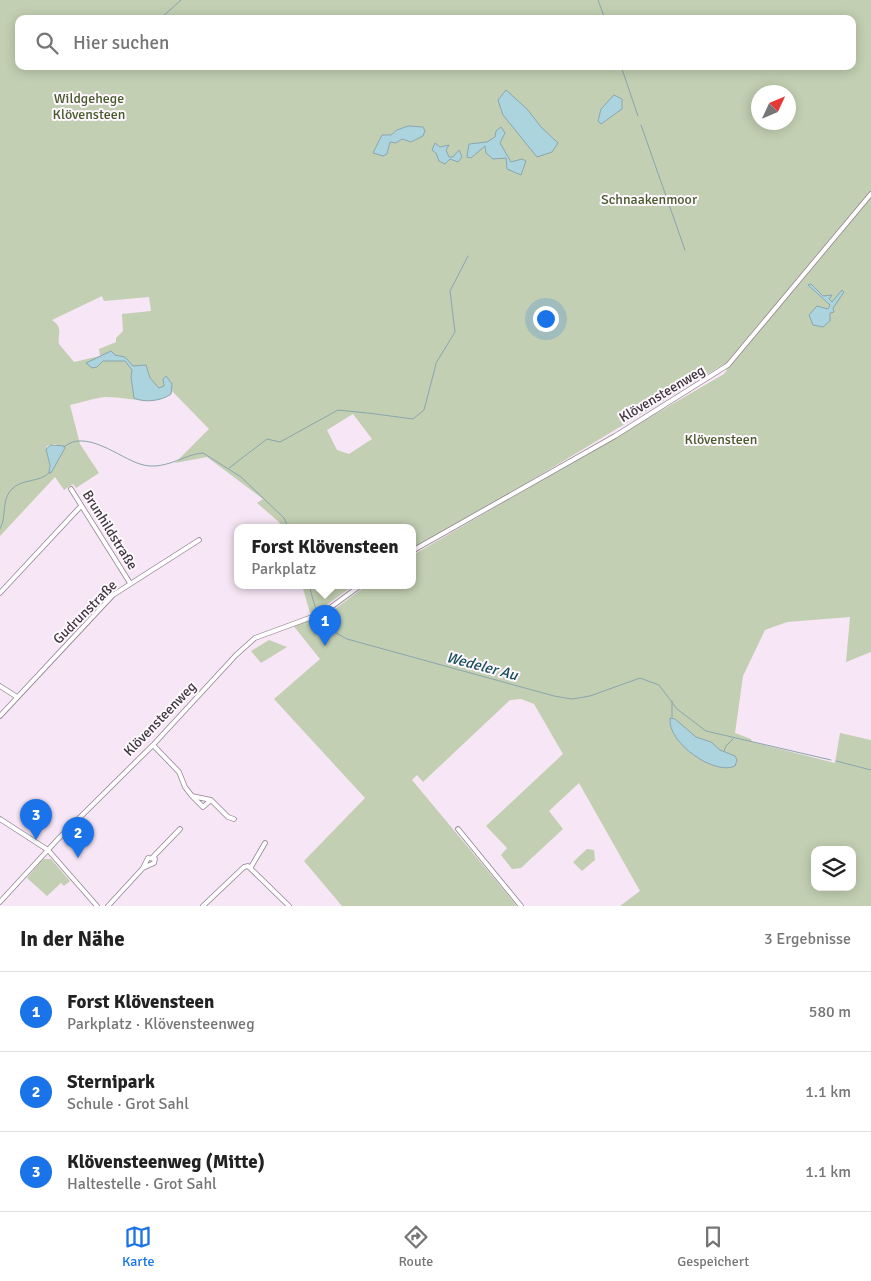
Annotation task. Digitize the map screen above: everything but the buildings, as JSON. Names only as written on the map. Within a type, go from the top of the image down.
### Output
[{"type":"street","name":"Klövensteenweg","points":[[416,549],[615,436],[727,366],[871,194]]},
{"type":"street","name":"Brunhildstraße","points":[[71,489],[130,583]]},
{"type":"street","points":[[0,593],[81,506]]},
{"type":"street","name":"Gudrunstraße","points":[[0,716],[113,595],[199,540]]},
{"type":"street","name":"Klövensteenweg","points":[[0,902],[48,850],[153,745],[236,655],[255,638],[323,613],[356,589]]},
{"type":"street","points":[[0,686],[17,697]]},
{"type":"street","points":[[153,745],[179,772],[185,787],[203,807],[211,800]]},
{"type":"street","points":[[192,796],[211,800],[228,817],[234,818]]},
{"type":"street","points":[[0,819],[48,850],[97,906]]},
{"type":"street","points":[[144,868],[148,858],[153,857],[180,829]]},
{"type":"street","points":[[458,830],[521,906]]},
{"type":"street","points":[[251,867],[265,843]]},
{"type":"street","points":[[101,906],[108,905],[144,868],[155,862],[153,857]]},
{"type":"street","points":[[204,906],[244,867],[251,867],[289,906]]},
{"type":"green space","points":[[0,0],[871,0],[871,652],[846,662],[850,617],[787,622],[765,630],[743,676],[735,733],[751,739],[752,742],[835,763],[840,733],[871,740],[871,906],[620,906],[640,891],[579,783],[549,811],[563,829],[521,868],[512,869],[501,855],[507,848],[486,826],[563,754],[534,704],[521,699],[510,700],[423,782],[417,775],[412,780],[517,906],[342,906],[304,861],[365,798],[274,699],[320,659],[292,624],[327,615],[362,589],[416,589],[416,553],[724,374],[727,370],[724,364],[504,497],[416,546],[416,524],[280,524],[257,503],[263,499],[207,457],[175,463],[209,429],[172,391],[159,399],[141,400],[105,397],[70,405],[80,444],[99,473],[76,488],[73,484],[64,490],[55,477],[0,536]],"holes":[[[102,296],[104,301],[149,297],[151,311],[122,314],[123,331],[116,338],[116,342],[99,349],[100,356],[74,362],[59,344],[59,328],[52,320]],[[353,414],[372,439],[349,454],[337,450],[327,430]],[[55,444],[65,448],[49,473],[50,465],[46,449],[47,446]]]},
{"type":"green space","points":[[303,589],[349,589],[324,607],[310,613]]},
{"type":"green space","points":[[269,640],[287,647],[261,663],[251,651]]},
{"type":"green space","points":[[587,849],[594,850],[595,860],[582,871],[573,862]]},
{"type":"green space","points":[[43,859],[51,859],[70,881],[64,886],[61,883],[47,896],[27,878]]},
{"type":"water","points":[[506,90],[527,109],[541,127],[558,143],[552,152],[537,157],[503,115],[498,100]]},
{"type":"water","points":[[614,95],[622,99],[622,109],[601,124],[598,121],[601,109]]},
{"type":"water","points":[[408,126],[423,127],[425,131],[423,136],[411,142],[402,139],[396,143],[390,142],[387,154],[383,156],[373,153],[382,135],[391,135],[397,130]]},
{"type":"water","points":[[501,127],[505,133],[500,143],[511,162],[522,159],[526,161],[521,175],[507,169],[506,158],[493,159],[486,153],[485,146],[471,158],[467,157],[469,144],[487,142],[495,137],[496,131]]},
{"type":"water","points":[[435,143],[440,147],[449,145],[446,150],[449,157],[453,157],[459,150],[462,157],[458,162],[450,159],[445,164],[439,161],[436,153],[432,150]]},
{"type":"water","points":[[811,284],[823,296],[832,295],[829,299],[832,302],[842,290],[844,292],[833,308],[834,312],[830,313],[830,321],[823,327],[813,325],[809,315],[817,306],[828,309],[830,305],[808,285]]},
{"type":"water","points":[[111,351],[115,355],[125,357],[133,366],[146,365],[150,378],[159,388],[164,386],[163,379],[166,376],[172,384],[171,394],[158,400],[138,400],[134,398],[132,370],[125,361],[103,361],[97,367],[92,368],[86,363]]},
{"type":"water","points":[[51,445],[64,446],[65,448],[51,473],[49,473],[50,465],[46,449]]},
{"type":"water","points":[[670,718],[675,719],[696,737],[711,742],[720,750],[735,756],[737,760],[735,766],[726,768],[716,766],[694,755],[676,737],[671,728]]},
{"type":"waterway","points":[[164,15],[181,0]]},
{"type":"waterway","points":[[598,0],[604,15]]},
{"type":"waterway","points":[[622,70],[638,116]]},
{"type":"waterway","points":[[641,125],[685,250]]},
{"type":"waterway","points":[[436,363],[455,332],[450,291],[468,256]]},
{"type":"waterway","points":[[368,413],[413,419],[424,410],[436,364]]},
{"type":"waterway","points":[[229,468],[267,439],[280,442],[338,410],[367,413]]},
{"type":"waterway","name":"Wedeler Au","points":[[64,447],[72,442],[92,442],[132,461],[149,466],[157,466],[203,453],[241,477],[284,518],[287,524]]},
{"type":"waterway","name":"Wedeler Au","points":[[0,529],[6,499],[11,490],[20,484],[42,478],[50,472]]},
{"type":"waterway","name":"Wedeler Au","points":[[310,589],[314,604],[324,623],[337,634],[347,639],[554,696],[572,699],[590,696],[640,678],[659,685],[677,709],[706,731],[831,760]]},
{"type":"waterway","name":"Wedeler Au","points":[[672,701],[672,717]]},
{"type":"waterway","name":"Wedeler Au","points":[[724,751],[733,739]]},
{"type":"waterway","name":"Wedeler Au","points":[[836,761],[871,770]]},
{"type":"place","name":"Forst Klövensteen","points":[[325,646]]},
{"type":"place","name":"Klövensteenweg (Mitte)","points":[[36,840]]},
{"type":"place","name":"Sternipark","points":[[78,858]]},
{"type":"park label","name":"Wildgehege Klövensteen","points":[[89,106]]},
{"type":"park label","name":"Schnaakenmoor","points":[[649,199]]},
{"type":"park label","name":"Klövensteen","points":[[721,439]]}]
